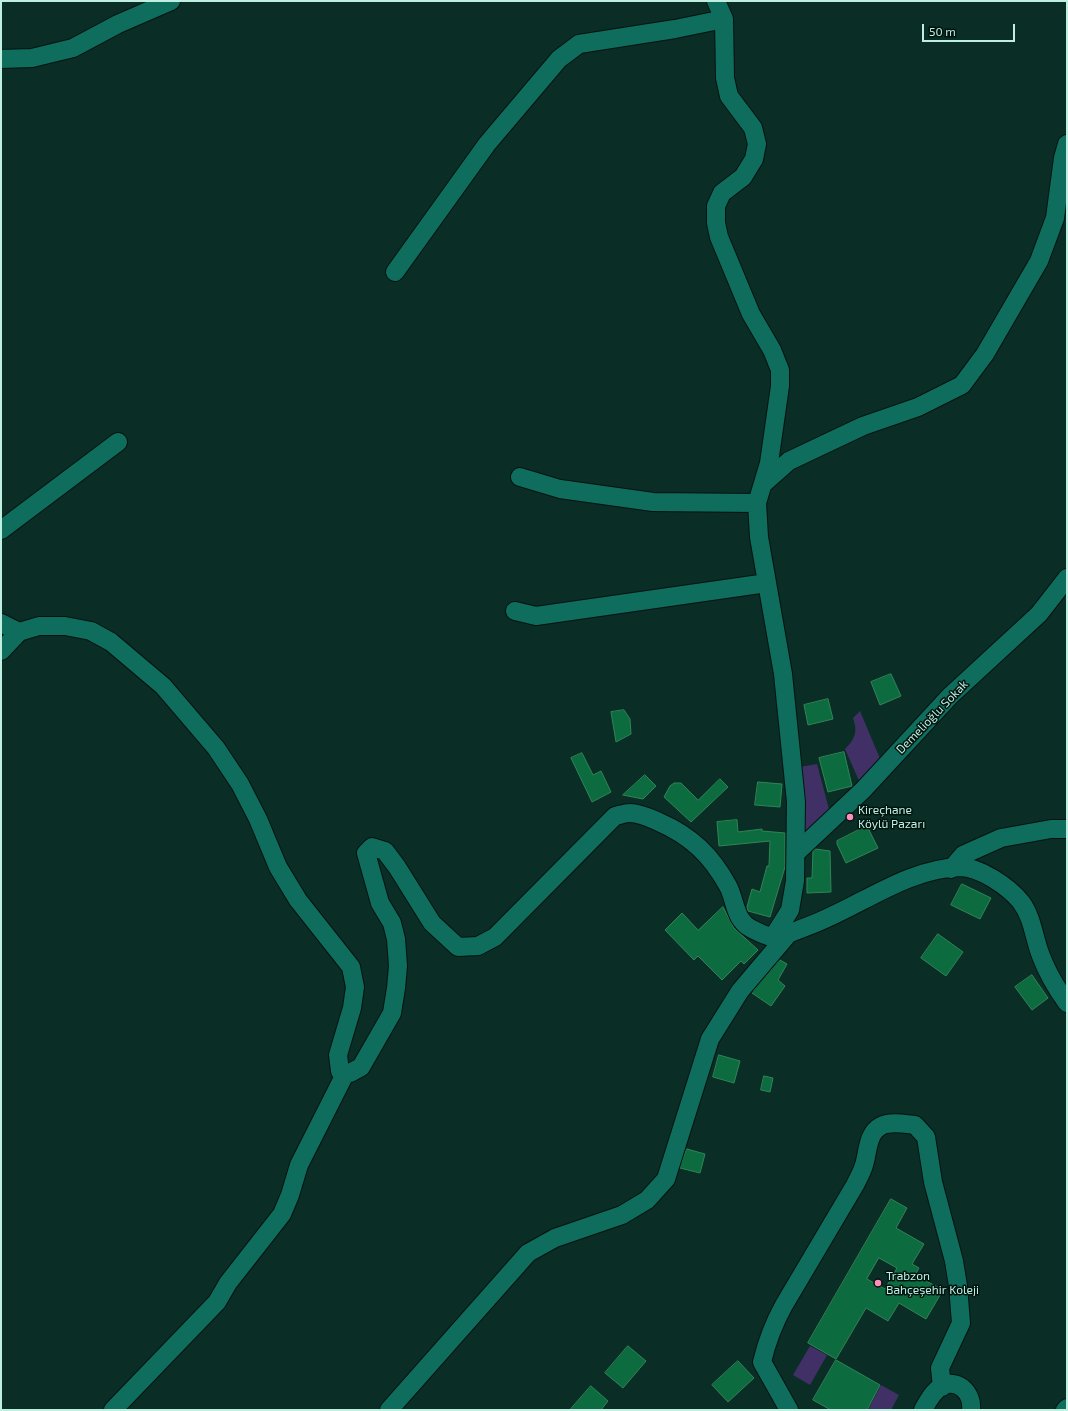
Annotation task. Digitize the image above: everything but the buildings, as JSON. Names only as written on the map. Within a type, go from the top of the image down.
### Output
[{"type":"street","points":[[1,59],[32,58],[73,48],[118,24],[171,1]]},
{"type":"street","points":[[716,1],[724,19],[725,78],[729,96],[753,128],[757,144],[754,159],[743,177],[722,193],[716,206],[716,223],[719,237],[751,314],[772,350],[780,370],[780,386],[769,463],[757,503],[759,537],[785,689],[796,802],[796,853],[795,881],[790,910],[773,937]]},
{"type":"street","points":[[395,272],[487,144],[559,59],[580,44],[675,29],[724,19]]},
{"type":"street","points":[[763,484],[789,461],[863,426],[918,407],[962,385],[985,354],[1039,261],[1055,218],[1063,158],[1067,144]]},
{"type":"street","points":[[1,530],[118,442]]},
{"type":"street","points":[[520,477],[560,489],[653,502],[757,503]]},
{"type":"street","name":"Demelioğlu Sokak","points":[[796,853],[863,790],[950,696],[1039,614],[1067,578]]},
{"type":"street","points":[[515,611],[536,616],[767,583]]},
{"type":"street","points":[[1,623],[19,632]]},
{"type":"street","points":[[1,651],[19,632],[38,626],[65,626],[91,631],[111,642],[163,686],[216,748],[240,784],[258,819],[278,867],[298,900],[351,967],[355,987],[352,1008],[338,1055],[340,1071],[350,1073],[361,1067],[392,1013],[396,988],[398,966],[396,939],[392,923],[380,902],[366,853],[372,847],[385,851],[397,867],[432,923],[441,932],[458,947],[478,946],[495,937],[615,816],[631,813],[647,816],[683,834],[699,846],[728,887],[738,917],[749,927],[773,937],[818,923],[881,890],[928,873],[961,867],[982,873],[1009,889],[1022,903],[1030,920],[1047,971],[1067,1003]]},
{"type":"street","points":[[950,869],[963,855],[1001,838],[1051,829],[1067,829]]},
{"type":"street","points":[[389,1410],[528,1254],[555,1238],[622,1215],[647,1200],[666,1179],[710,1039],[740,991],[790,932]]},
{"type":"street","points":[[113,1410],[217,1302],[228,1283],[282,1214],[290,1195],[299,1165],[346,1072]]},
{"type":"street","points":[[789,1410],[762,1362],[766,1344],[774,1324],[855,1185],[864,1166],[867,1148],[872,1134],[881,1126],[915,1125],[926,1137],[933,1182],[954,1261],[961,1323],[940,1368],[942,1387]]},
{"type":"street","points":[[923,1410],[929,1400],[942,1387],[949,1384],[962,1387],[970,1397],[971,1410]]},
{"type":"shaded area","points":[[860,711],[881,761],[860,783],[845,749],[855,735],[853,718]]},
{"type":"shaded area","points":[[817,764],[830,813],[800,842],[800,767]]},
{"type":"shaded area","points":[[810,1346],[827,1355],[810,1385],[793,1375]]},
{"type":"shaded area","points":[[881,1385],[899,1395],[891,1410],[868,1410]]},
{"type":"place","name":"Kireçhane Köylü Pazarı","points":[[850,817]]},
{"type":"place","name":"Trabzon Bahçeşehir Koleji","points":[[878,1283]]}]
